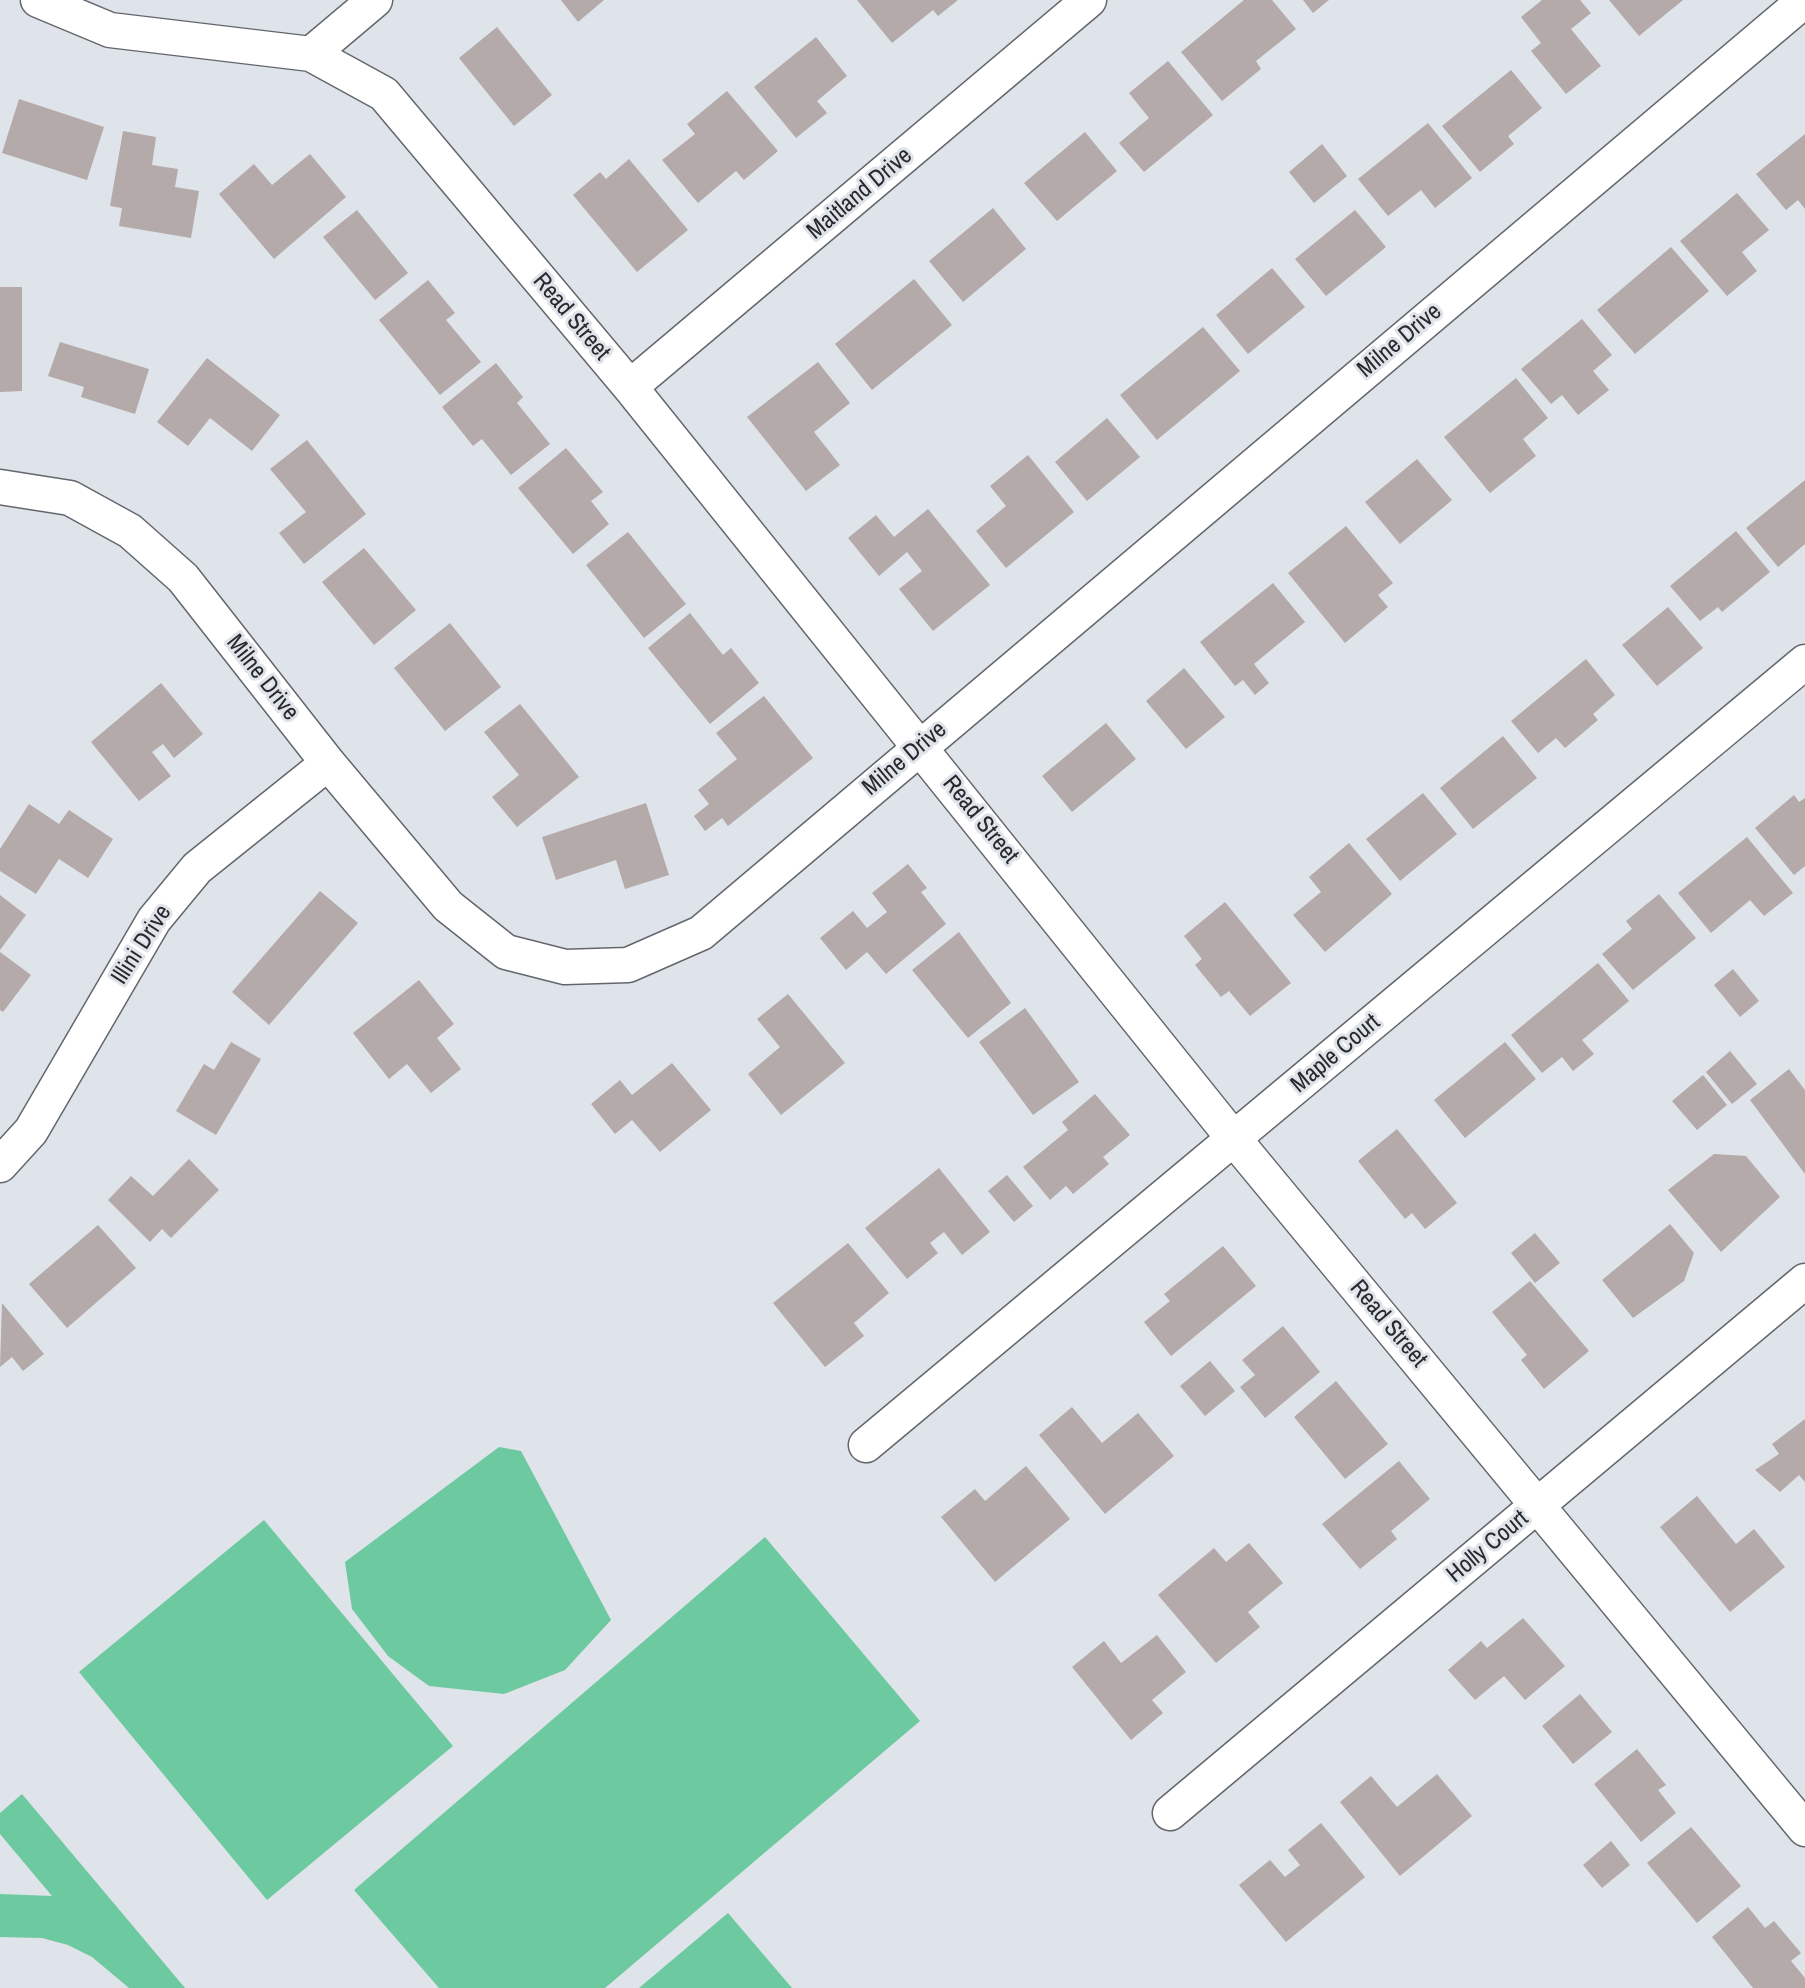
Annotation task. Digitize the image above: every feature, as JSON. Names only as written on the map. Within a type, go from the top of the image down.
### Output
[{"type":"street","name":"Read Street","points":[[38,0],[110,30],[311,54],[384,94],[630,387],[921,745],[1234,1139],[1805,1829]]},
{"type":"street","points":[[311,54],[375,0]]},
{"type":"street","name":"Maitland Drive","points":[[630,387],[1089,0]]},
{"type":"street","name":"Milne Drive","points":[[0,487],[70,498],[130,531],[183,578],[328,763],[448,906],[506,952],[565,967],[628,965],[701,933],[1805,0]]},
{"type":"street","name":"Maple Court","points":[[866,1445],[1805,662]]},
{"type":"street","name":"Illini Drive","points":[[0,1165],[31,1131],[154,920],[197,868],[328,763]]},
{"type":"street","name":"Holly Court","points":[[1170,1813],[1805,1281]]},
{"type":"green space","points":[[499,1447],[521,1451],[611,1620],[565,1670],[504,1694],[429,1686],[388,1656],[352,1609],[345,1562]]},
{"type":"green space","points":[[264,1520],[453,1746],[267,1900],[79,1672]]},
{"type":"green space","points":[[765,1537],[920,1721],[605,1988],[439,1988],[354,1890]]},
{"type":"green space","points":[[22,1794],[185,1988],[129,1988],[92,1957],[68,1945],[42,1938],[0,1937],[0,1894],[52,1896],[0,1834],[0,1813]]},
{"type":"green space","points":[[728,1913],[792,1988],[639,1988]]},
{"type":"building","points":[[561,0],[604,0],[578,22]]},
{"type":"building","points":[[857,0],[958,0],[938,16],[933,10],[892,43]]},
{"type":"building","points":[[1244,0],[1272,0],[1296,29],[1256,61],[1261,69],[1222,101],[1181,52]]},
{"type":"building","points":[[1303,0],[1329,0],[1313,13]]},
{"type":"building","points":[[1542,0],[1580,0],[1591,13],[1571,29],[1601,66],[1566,94],[1531,51],[1541,43],[1521,17]]},
{"type":"building","points":[[1609,0],[1683,0],[1639,36]]},
{"type":"building","points":[[497,27],[552,95],[514,126],[459,58]]},
{"type":"building","points":[[816,37],[847,76],[817,101],[827,113],[796,138],[754,87]]},
{"type":"building","points":[[1168,61],[1213,115],[1144,172],[1119,143],[1149,118],[1129,93]]},
{"type":"building","points":[[1511,70],[1542,108],[1508,136],[1514,144],[1480,172],[1442,126]]},
{"type":"building","points":[[727,91],[778,151],[744,180],[736,171],[698,203],[662,160],[695,134],[687,124]]},
{"type":"building","points":[[19,99],[104,127],[87,180],[2,153]]},
{"type":"building","points":[[1428,123],[1472,178],[1435,208],[1421,190],[1388,216],[1358,179]]},
{"type":"building","points":[[123,131],[156,137],[152,165],[178,169],[175,187],[199,191],[191,238],[119,226],[122,208],[110,206]]},
{"type":"building","points":[[1085,132],[1117,171],[1057,221],[1024,183]]},
{"type":"building","points":[[1805,134],[1805,209],[1798,200],[1786,210],[1756,174]]},
{"type":"building","points":[[1322,144],[1347,176],[1314,203],[1289,172]]},
{"type":"building","points":[[310,154],[346,197],[274,259],[219,194],[254,164],[272,185]]},
{"type":"building","points":[[629,159],[688,230],[637,272],[573,195],[600,172],[606,179]]},
{"type":"building","points":[[1737,193],[1769,230],[1742,252],[1757,271],[1727,296],[1680,241]]},
{"type":"building","points":[[993,208],[1026,249],[963,302],[929,261]]},
{"type":"building","points":[[357,210],[408,273],[375,300],[323,237]]},
{"type":"building","points":[[1355,210],[1386,247],[1326,296],[1295,259]]},
{"type":"building","points":[[1671,247],[1709,291],[1635,354],[1597,310]]},
{"type":"building","points":[[1272,268],[1305,307],[1248,354],[1216,315]]},
{"type":"building","points":[[914,279],[952,325],[872,390],[835,344]]},
{"type":"building","points":[[428,280],[455,313],[446,320],[481,362],[440,395],[379,320]]},
{"type":"building","points":[[0,287],[22,287],[22,391],[0,392]]},
{"type":"building","points":[[1582,319],[1612,355],[1593,371],[1609,390],[1578,415],[1562,395],[1551,404],[1521,369]]},
{"type":"building","points":[[1203,327],[1240,371],[1157,440],[1120,395]]},
{"type":"building","points":[[60,342],[149,369],[135,414],[81,397],[84,387],[48,376]]},
{"type":"building","points":[[207,358],[280,415],[252,451],[210,418],[188,446],[157,422]]},
{"type":"building","points":[[818,362],[850,403],[814,432],[840,465],[806,491],[747,417]]},
{"type":"building","points":[[496,363],[523,397],[517,403],[550,444],[511,475],[482,439],[473,446],[442,407]]},
{"type":"building","points":[[1516,378],[1548,418],[1523,439],[1536,456],[1490,493],[1444,437]]},
{"type":"building","points":[[1107,418],[1140,457],[1087,501],[1055,462]]},
{"type":"building","points":[[307,440],[366,514],[304,564],[279,533],[306,512],[270,469]]},
{"type":"building","points":[[566,448],[603,492],[591,501],[609,524],[573,554],[518,488]]},
{"type":"building","points":[[1028,455],[1074,512],[1006,568],[976,531],[1006,506],[990,486]]},
{"type":"building","points":[[1417,459],[1452,500],[1400,544],[1365,502]]},
{"type":"building","points":[[1805,480],[1805,544],[1778,567],[1746,528]]},
{"type":"building","points":[[928,509],[990,585],[933,631],[899,589],[922,571],[907,552],[879,576],[848,538],[876,515],[894,537]]},
{"type":"building","points":[[1346,526],[1393,583],[1378,595],[1388,607],[1345,643],[1288,573]]},
{"type":"building","points":[[1736,531],[1770,572],[1722,612],[1718,607],[1700,621],[1670,586]]},
{"type":"building","points":[[628,532],[686,604],[644,638],[586,565]]},
{"type":"building","points":[[364,548],[416,610],[374,645],[322,582]]},
{"type":"building","points":[[1273,583],[1305,622],[1254,664],[1269,683],[1255,695],[1243,680],[1235,686],[1200,642]]},
{"type":"building","points":[[1668,607],[1703,648],[1657,686],[1622,645]]},
{"type":"building","points":[[690,613],[723,655],[731,648],[759,683],[710,724],[648,648]]},
{"type":"building","points":[[450,623],[501,687],[445,731],[394,668]]},
{"type":"building","points":[[1586,659],[1615,695],[1593,714],[1598,720],[1565,748],[1556,738],[1538,753],[1511,721]]},
{"type":"building","points":[[1184,668],[1225,717],[1186,749],[1146,701]]},
{"type":"building","points":[[161,683],[203,734],[174,758],[163,744],[152,752],[171,776],[139,801],[91,742]]},
{"type":"building","points":[[764,696],[813,758],[728,826],[722,818],[705,831],[694,816],[709,804],[698,790],[737,759],[716,733]]},
{"type":"building","points":[[520,704],[579,777],[517,827],[492,797],[519,775],[484,732]]},
{"type":"building","points":[[1106,723],[1136,759],[1072,812],[1042,776]]},
{"type":"building","points":[[1503,736],[1537,778],[1473,829],[1440,788]]},
{"type":"building","points":[[1423,793],[1457,834],[1400,881],[1366,839]]},
{"type":"building","points":[[1794,795],[1799,802],[1805,798],[1805,866],[1794,875],[1755,828]]},
{"type":"building","points":[[646,803],[669,875],[625,889],[616,860],[556,880],[542,837]]},
{"type":"building","points":[[29,804],[59,824],[69,810],[113,839],[88,878],[59,859],[36,894],[0,871],[0,849]]},
{"type":"building","points":[[1747,837],[1793,893],[1764,916],[1750,900],[1711,933],[1678,893]]},
{"type":"building","points":[[1349,843],[1392,894],[1325,952],[1293,915],[1321,892],[1309,877]]},
{"type":"building","points":[[908,864],[927,888],[921,892],[946,924],[886,974],[867,952],[846,970],[820,938],[853,911],[867,928],[887,912],[872,893]]},
{"type":"building","points":[[320,891],[358,923],[269,1025],[232,992]]},
{"type":"building","points":[[1659,894],[1696,938],[1633,990],[1602,954],[1632,929],[1626,921]]},
{"type":"building","points":[[0,895],[26,915],[0,950]]},
{"type":"building","points":[[1225,902],[1291,983],[1250,1016],[1229,991],[1221,997],[1195,965],[1202,959],[1184,936]]},
{"type":"building","points":[[959,932],[1011,1003],[968,1038],[912,970]]},
{"type":"building","points":[[0,952],[31,975],[3,1012],[0,1010]]},
{"type":"building","points":[[1598,963],[1629,1001],[1582,1040],[1594,1054],[1573,1071],[1562,1057],[1542,1073],[1511,1035]]},
{"type":"building","points":[[1733,969],[1759,1001],[1740,1017],[1714,985]]},
{"type":"building","points":[[419,980],[454,1024],[437,1038],[461,1069],[431,1093],[407,1064],[389,1079],[353,1033]]},
{"type":"building","points":[[788,994],[845,1063],[781,1115],[748,1074],[780,1047],[757,1019]]},
{"type":"building","points":[[1025,1008],[1079,1082],[1033,1115],[979,1042]]},
{"type":"building","points":[[231,1042],[261,1059],[216,1135],[176,1111],[204,1064],[214,1070]]},
{"type":"building","points":[[1505,1042],[1536,1079],[1465,1138],[1434,1100]]},
{"type":"building","points":[[1730,1051],[1757,1084],[1732,1104],[1706,1072]]},
{"type":"building","points":[[672,1063],[711,1110],[660,1152],[632,1120],[615,1134],[591,1104],[620,1080],[632,1095]]},
{"type":"building","points":[[1789,1069],[1805,1090],[1805,1174],[1750,1100]]},
{"type":"building","points":[[1703,1075],[1727,1105],[1697,1130],[1672,1101]]},
{"type":"building","points":[[1095,1094],[1130,1135],[1103,1157],[1109,1164],[1073,1194],[1066,1186],[1050,1200],[1023,1167],[1068,1130],[1062,1122]]},
{"type":"building","points":[[1397,1129],[1457,1203],[1425,1229],[1412,1213],[1405,1219],[1358,1161]]},
{"type":"building","points":[[1714,1154],[1746,1156],[1780,1197],[1721,1252],[1668,1190]]},
{"type":"building","points":[[189,1159],[219,1190],[171,1238],[162,1229],[150,1242],[108,1200],[131,1176],[153,1196]]},
{"type":"building","points":[[939,1168],[990,1232],[962,1255],[944,1232],[930,1243],[938,1253],[907,1279],[865,1228]]},
{"type":"building","points":[[1007,1175],[1033,1206],[1014,1222],[988,1191]]},
{"type":"building","points":[[1670,1224],[1694,1253],[1684,1281],[1633,1318],[1602,1280]]},
{"type":"building","points":[[98,1225],[136,1268],[67,1328],[29,1284]]},
{"type":"building","points":[[1535,1233],[1560,1263],[1535,1283],[1511,1253]]},
{"type":"building","points":[[848,1243],[889,1293],[854,1323],[864,1336],[825,1367],[773,1303]]},
{"type":"building","points":[[1223,1246],[1256,1286],[1171,1356],[1144,1322],[1170,1301],[1164,1294]]},
{"type":"building","points":[[1530,1281],[1589,1351],[1544,1389],[1521,1360],[1527,1355],[1492,1312]]},
{"type":"building","points":[[2,1303],[44,1354],[23,1371],[12,1357],[0,1367]]},
{"type":"building","points":[[1283,1326],[1320,1372],[1265,1418],[1240,1387],[1255,1375],[1242,1360]]},
{"type":"building","points":[[1210,1361],[1235,1391],[1205,1416],[1180,1386]]},
{"type":"building","points":[[1336,1381],[1388,1444],[1345,1479],[1294,1417]]},
{"type":"building","points":[[1072,1407],[1102,1443],[1138,1413],[1174,1456],[1105,1514],[1039,1435]]},
{"type":"building","points":[[1805,1419],[1805,1482],[1799,1475],[1780,1492],[1755,1470],[1779,1454],[1772,1444]]},
{"type":"building","points":[[1399,1461],[1430,1499],[1391,1531],[1397,1539],[1360,1569],[1322,1524]]},
{"type":"building","points":[[1026,1466],[1070,1519],[995,1582],[941,1517],[975,1489],[985,1501]]},
{"type":"building","points":[[1697,1496],[1736,1544],[1754,1529],[1785,1567],[1730,1612],[1660,1527]]},
{"type":"building","points":[[1249,1543],[1283,1583],[1248,1612],[1260,1627],[1216,1663],[1158,1595],[1214,1548],[1226,1562]]},
{"type":"building","points":[[1523,1618],[1565,1666],[1525,1700],[1504,1676],[1475,1700],[1448,1670],[1481,1641],[1487,1648]]},
{"type":"building","points":[[1157,1635],[1186,1672],[1152,1700],[1163,1713],[1131,1740],[1072,1667],[1104,1641],[1121,1663]]},
{"type":"building","points":[[1580,1694],[1612,1732],[1573,1764],[1542,1726]]},
{"type":"building","points":[[1637,1749],[1666,1785],[1658,1790],[1676,1813],[1641,1842],[1594,1784]]},
{"type":"building","points":[[1437,1774],[1472,1816],[1400,1876],[1340,1802],[1371,1776],[1397,1807]]},
{"type":"building","points":[[1321,1823],[1365,1877],[1286,1942],[1239,1885],[1270,1860],[1285,1877],[1300,1865],[1288,1850]]},
{"type":"building","points":[[1691,1827],[1741,1886],[1697,1923],[1647,1863]]},
{"type":"building","points":[[1611,1841],[1630,1865],[1602,1888],[1583,1865]]},
{"type":"building","points":[[1748,1907],[1765,1928],[1774,1921],[1801,1953],[1791,1961],[1805,1978],[1805,1988],[1753,1988],[1712,1937]]}]
